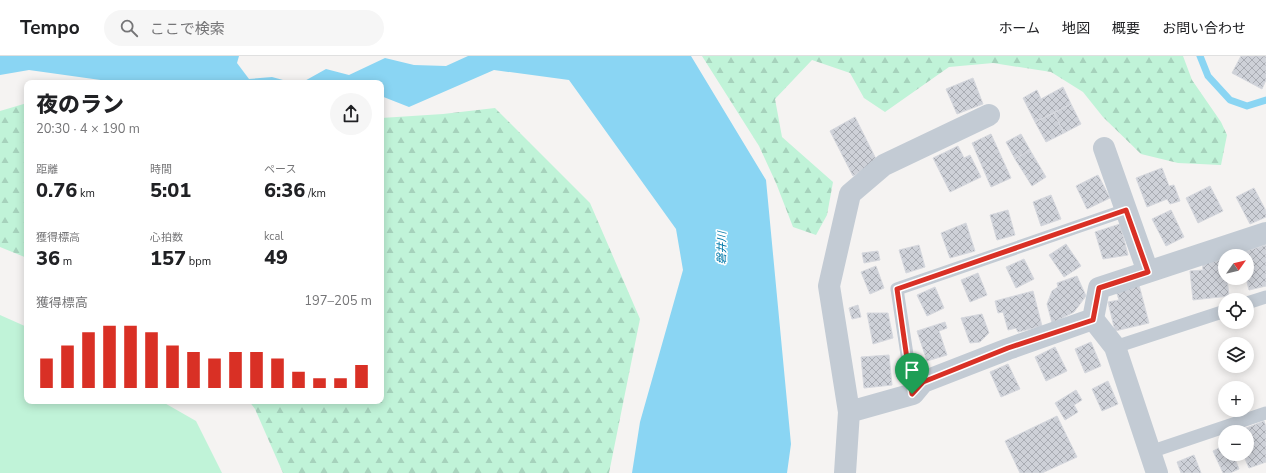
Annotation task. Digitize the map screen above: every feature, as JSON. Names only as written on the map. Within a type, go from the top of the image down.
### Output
[{"type":"street","points":[[846,473],[849,412],[828,286],[850,194],[884,165],[989,115]]},
{"type":"street","points":[[1104,148],[1148,272]]},
{"type":"street","points":[[1157,473],[1115,347],[1093,320],[1099,288],[1266,233]]},
{"type":"street","points":[[849,412],[912,394],[923,382],[1008,348],[1093,320]]},
{"type":"lane","points":[[912,394],[897,289],[1126,210]]},
{"type":"lane","points":[[1254,301],[1266,297]]},
{"type":"lane","points":[[1115,347],[1218,313]]},
{"type":"lane","points":[[1150,452],[1266,413]]},
{"type":"green space","points":[[702,56],[1183,56],[1192,80],[1221,122],[1227,135],[1221,165],[1178,163],[1141,154],[1103,117],[1083,92],[1051,72],[993,63],[949,67],[885,112],[864,98],[850,73],[812,60],[775,99],[782,137],[833,182],[827,215],[816,235],[793,227],[776,183],[759,146]]},
{"type":"green space","points":[[24,104],[24,257],[0,247],[0,111]]},
{"type":"green space","points":[[495,108],[590,203],[640,319],[609,473],[283,473],[255,409],[251,404],[384,404],[384,118],[443,114]]},
{"type":"green space","points":[[0,315],[24,326],[24,404],[166,404],[196,421],[222,473],[0,473]]},
{"type":"water","points":[[0,56],[239,56],[237,63],[249,79],[272,77],[283,80],[101,80],[29,70],[0,75]]},
{"type":"water","name":"磐井川","points":[[468,56],[691,56],[766,180],[791,444],[787,473],[632,473],[640,422],[683,270],[676,229],[569,80],[494,70],[409,107],[384,97],[384,80],[306,80],[326,69],[349,75],[385,58],[414,65],[446,66]]},
{"type":"building","points":[[1241,56],[1266,56],[1266,80],[1262,89],[1232,73]]},
{"type":"building","points":[[973,78],[983,104],[957,114],[946,89]]},
{"type":"building","points":[[1063,87],[1071,104],[1035,122],[1023,98],[1037,90],[1041,99]]},
{"type":"building","points":[[1071,104],[1081,124],[1064,133],[1054,113]]},
{"type":"building","points":[[1054,113],[1064,133],[1046,142],[1035,122]]},
{"type":"building","points":[[855,117],[877,161],[853,176],[830,131]]},
{"type":"building","points":[[991,134],[1011,178],[991,187],[972,143]]},
{"type":"building","points":[[1021,134],[1030,150],[1015,159],[1006,142]]},
{"type":"building","points":[[958,146],[964,158],[970,155],[981,177],[950,192],[933,158]]},
{"type":"building","points":[[1030,150],[1046,177],[1032,186],[1015,159]]},
{"type":"building","points":[[1162,168],[1169,186],[1174,185],[1180,201],[1170,204],[1167,199],[1147,207],[1136,178]]},
{"type":"building","points":[[1098,175],[1110,198],[1087,209],[1076,186]]},
{"type":"building","points":[[1210,186],[1223,211],[1198,223],[1186,198]]},
{"type":"building","points":[[1254,188],[1266,211],[1266,217],[1250,224],[1236,197]]},
{"type":"building","points":[[1051,195],[1061,219],[1041,226],[1033,202]]},
{"type":"building","points":[[1008,210],[1015,235],[997,240],[990,215]]},
{"type":"building","points":[[1171,210],[1184,237],[1166,246],[1152,219]]},
{"type":"building","points":[[966,223],[975,251],[950,258],[941,233]]},
{"type":"building","points":[[1120,224],[1128,255],[1103,259],[1095,232]]},
{"type":"building","points":[[1066,244],[1081,266],[1064,277],[1049,255]]},
{"type":"building","points":[[919,245],[925,267],[906,273],[899,250]]},
{"type":"building","points":[[1266,245],[1266,286],[1249,290],[1248,285],[1254,285],[1254,249],[1252,249]]},
{"type":"building","points":[[878,251],[880,260],[864,263],[862,253]]},
{"type":"building","points":[[1218,258],[1218,285],[1228,285],[1229,293],[1218,293],[1218,297],[1193,300],[1190,271],[1203,270],[1202,259]]},
{"type":"building","points":[[1024,259],[1034,279],[1016,288],[1006,267]]},
{"type":"building","points":[[876,266],[884,288],[870,294],[861,272]]},
{"type":"building","points":[[978,273],[987,295],[970,302],[961,280]]},
{"type":"building","points":[[1077,276],[1086,296],[1074,312],[1052,323],[1047,304],[1052,291],[1058,287],[1057,283]]},
{"type":"building","points":[[1139,285],[1149,323],[1115,331],[1108,302],[1119,300],[1116,291]]},
{"type":"building","points":[[935,287],[944,308],[927,316],[917,295]]},
{"type":"building","points":[[1033,291],[1042,326],[1018,332],[1016,328],[1008,330],[1003,312],[998,313],[995,301]]},
{"type":"building","points":[[858,305],[861,317],[852,319],[849,308]]},
{"type":"building","points":[[867,313],[888,313],[893,338],[873,344]]},
{"type":"building","points":[[982,314],[989,333],[980,342],[970,343],[961,318]]},
{"type":"building","points":[[945,322],[947,328],[939,331],[947,355],[927,361],[917,331]]},
{"type":"building","points":[[1091,342],[1101,366],[1085,373],[1075,349]]},
{"type":"building","points":[[1055,347],[1067,371],[1046,381],[1035,357]]},
{"type":"building","points":[[889,355],[892,385],[864,388],[861,357]]},
{"type":"building","points":[[1008,364],[1020,389],[1001,397],[990,372]]},
{"type":"building","points":[[1108,381],[1118,404],[1102,411],[1092,389]]},
{"type":"building","points":[[1076,390],[1082,400],[1074,405],[1078,412],[1065,420],[1055,403]]},
{"type":"building","points":[[1057,416],[1077,457],[1042,473],[1020,473],[1005,441]]},
{"type":"building","points":[[1264,421],[1266,427],[1266,462],[1249,468],[1246,461],[1254,461],[1254,425]]},
{"type":"building","points":[[1218,448],[1218,461],[1236,461],[1239,469],[1230,473],[1223,473],[1213,451]]},
{"type":"building","points":[[1194,455],[1201,473],[1181,473],[1177,462]]},
{"type":"waterway","points":[[1200,56],[1208,76],[1230,100],[1247,106],[1266,100]]},
{"type":"route","points":[[1126,210],[1148,272],[1099,288],[1093,320],[1008,348],[923,382],[912,394],[897,289],[1126,210]]}]
